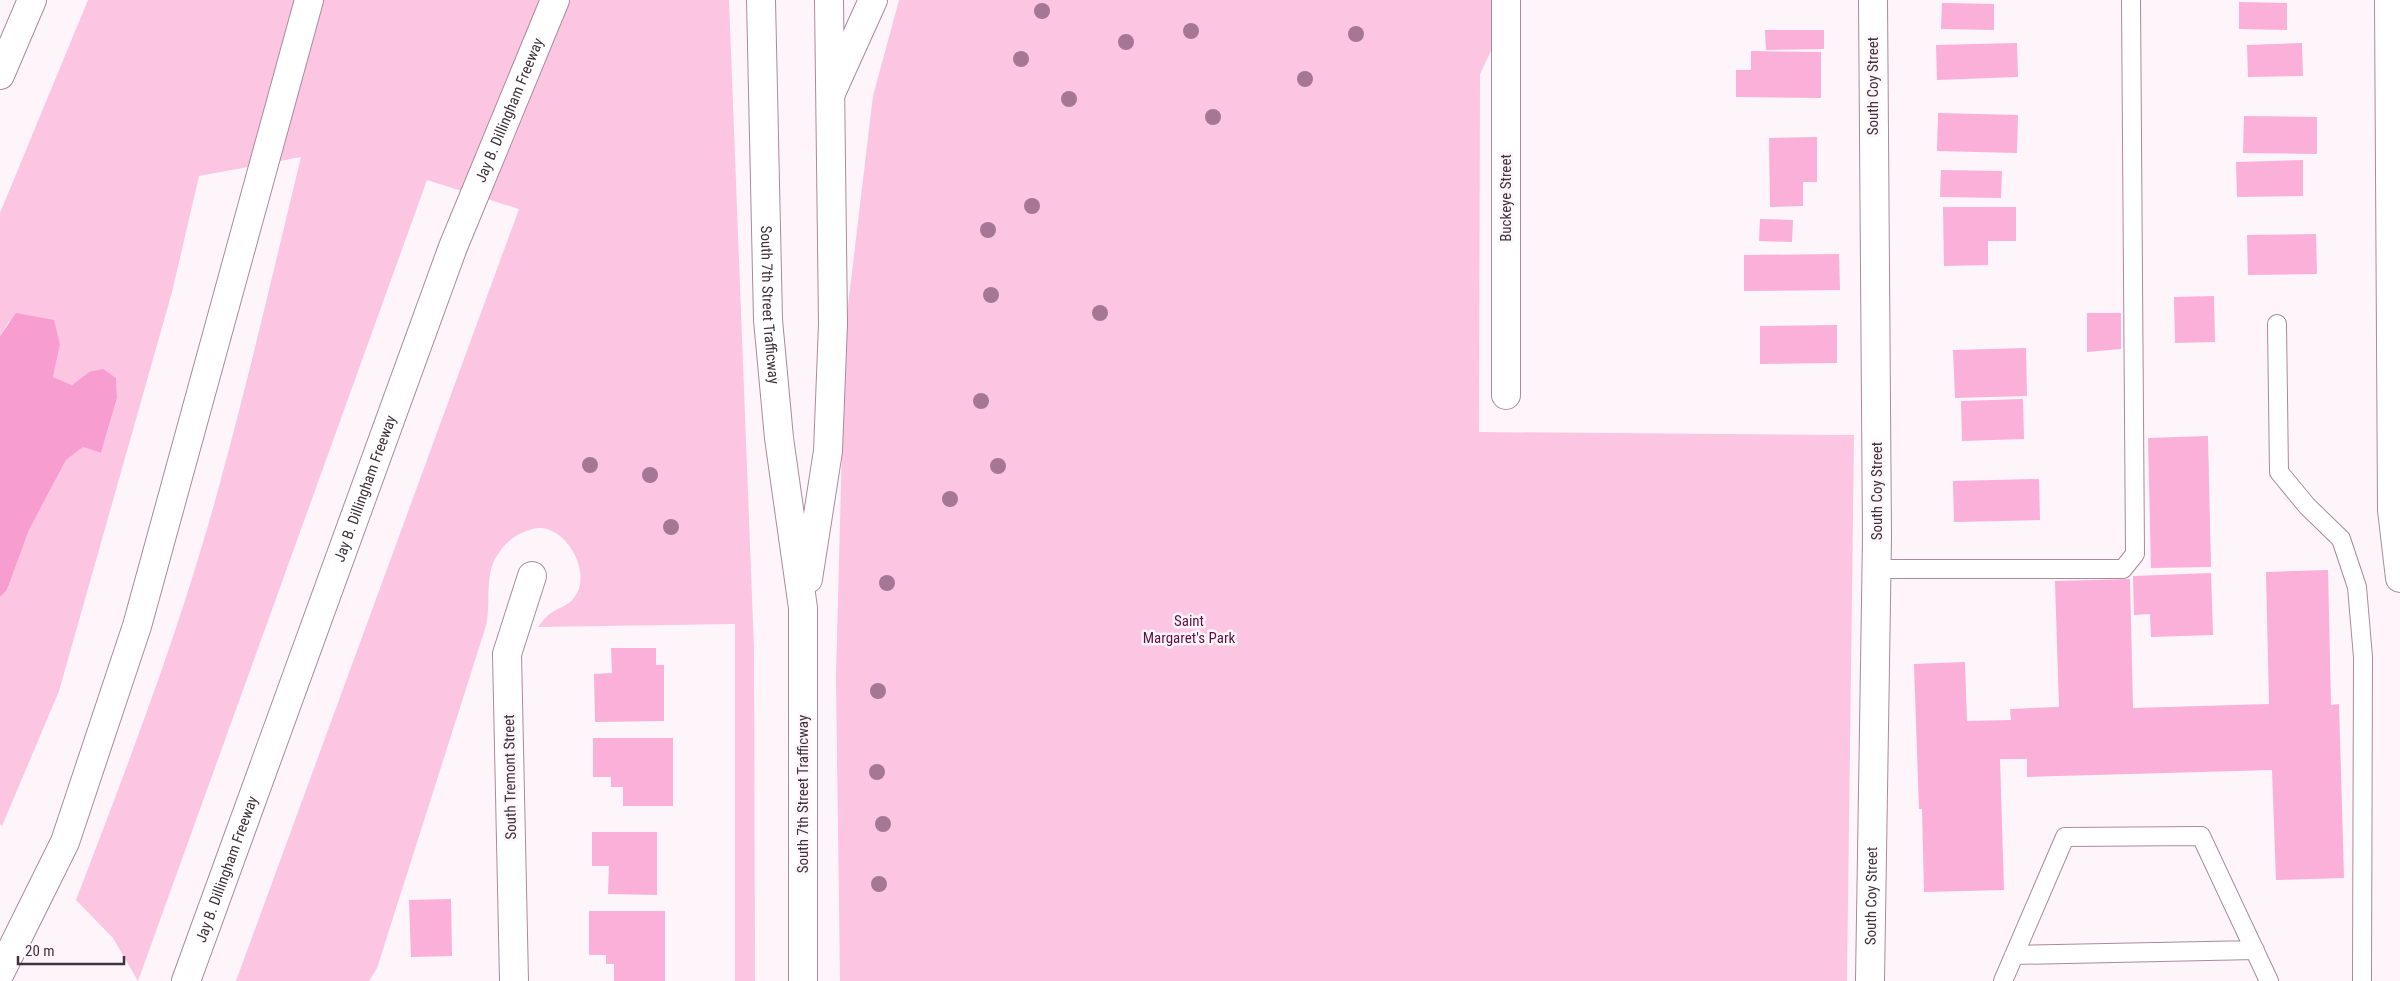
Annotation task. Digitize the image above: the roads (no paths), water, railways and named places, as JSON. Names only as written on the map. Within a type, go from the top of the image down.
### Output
[{"type":"main road","points":[[0,75],[32,0]]},
{"type":"main road","points":[[0,973],[65,842],[138,626],[309,0]]},
{"type":"main road","name":"Jay B. Dillingham Freeway","points":[[186,981],[453,247],[555,0]]},
{"type":"main road","name":"South 7th Street Trafficway","points":[[761,0],[768,320],[779,438],[803,608],[803,981]]},
{"type":"main road","name":"South 7th Street Trafficway","points":[[803,608],[828,451],[833,324],[830,0]]},
{"type":"main road","points":[[831,93],[873,0]]},
{"type":"main road","name":"Buckeye Street","points":[[1506,0],[1506,395]]},
{"type":"main road","name":"South Coy Street","points":[[1870,981],[1877,568],[1873,0]]},
{"type":"main road","points":[[2389,0],[2392,510],[2400,571]]},
{"type":"main road","name":"South Tremont Street","points":[[514,981],[507,654],[532,576]]},
{"type":"lane","points":[[1877,568],[2123,568],[2135,554],[2130,0]]},
{"type":"lane","points":[[2277,324],[2279,472],[2307,506],[2341,539],[2357,587],[2364,657],[2362,981]]},
{"type":"lane","points":[[2003,981],[2065,837],[2200,836],[2269,981]]},
{"type":"lane","points":[[2014,954],[2255,950]]},
{"type":"park label","name":"Saint Margaret's Park","points":[[1189,630]]}]
